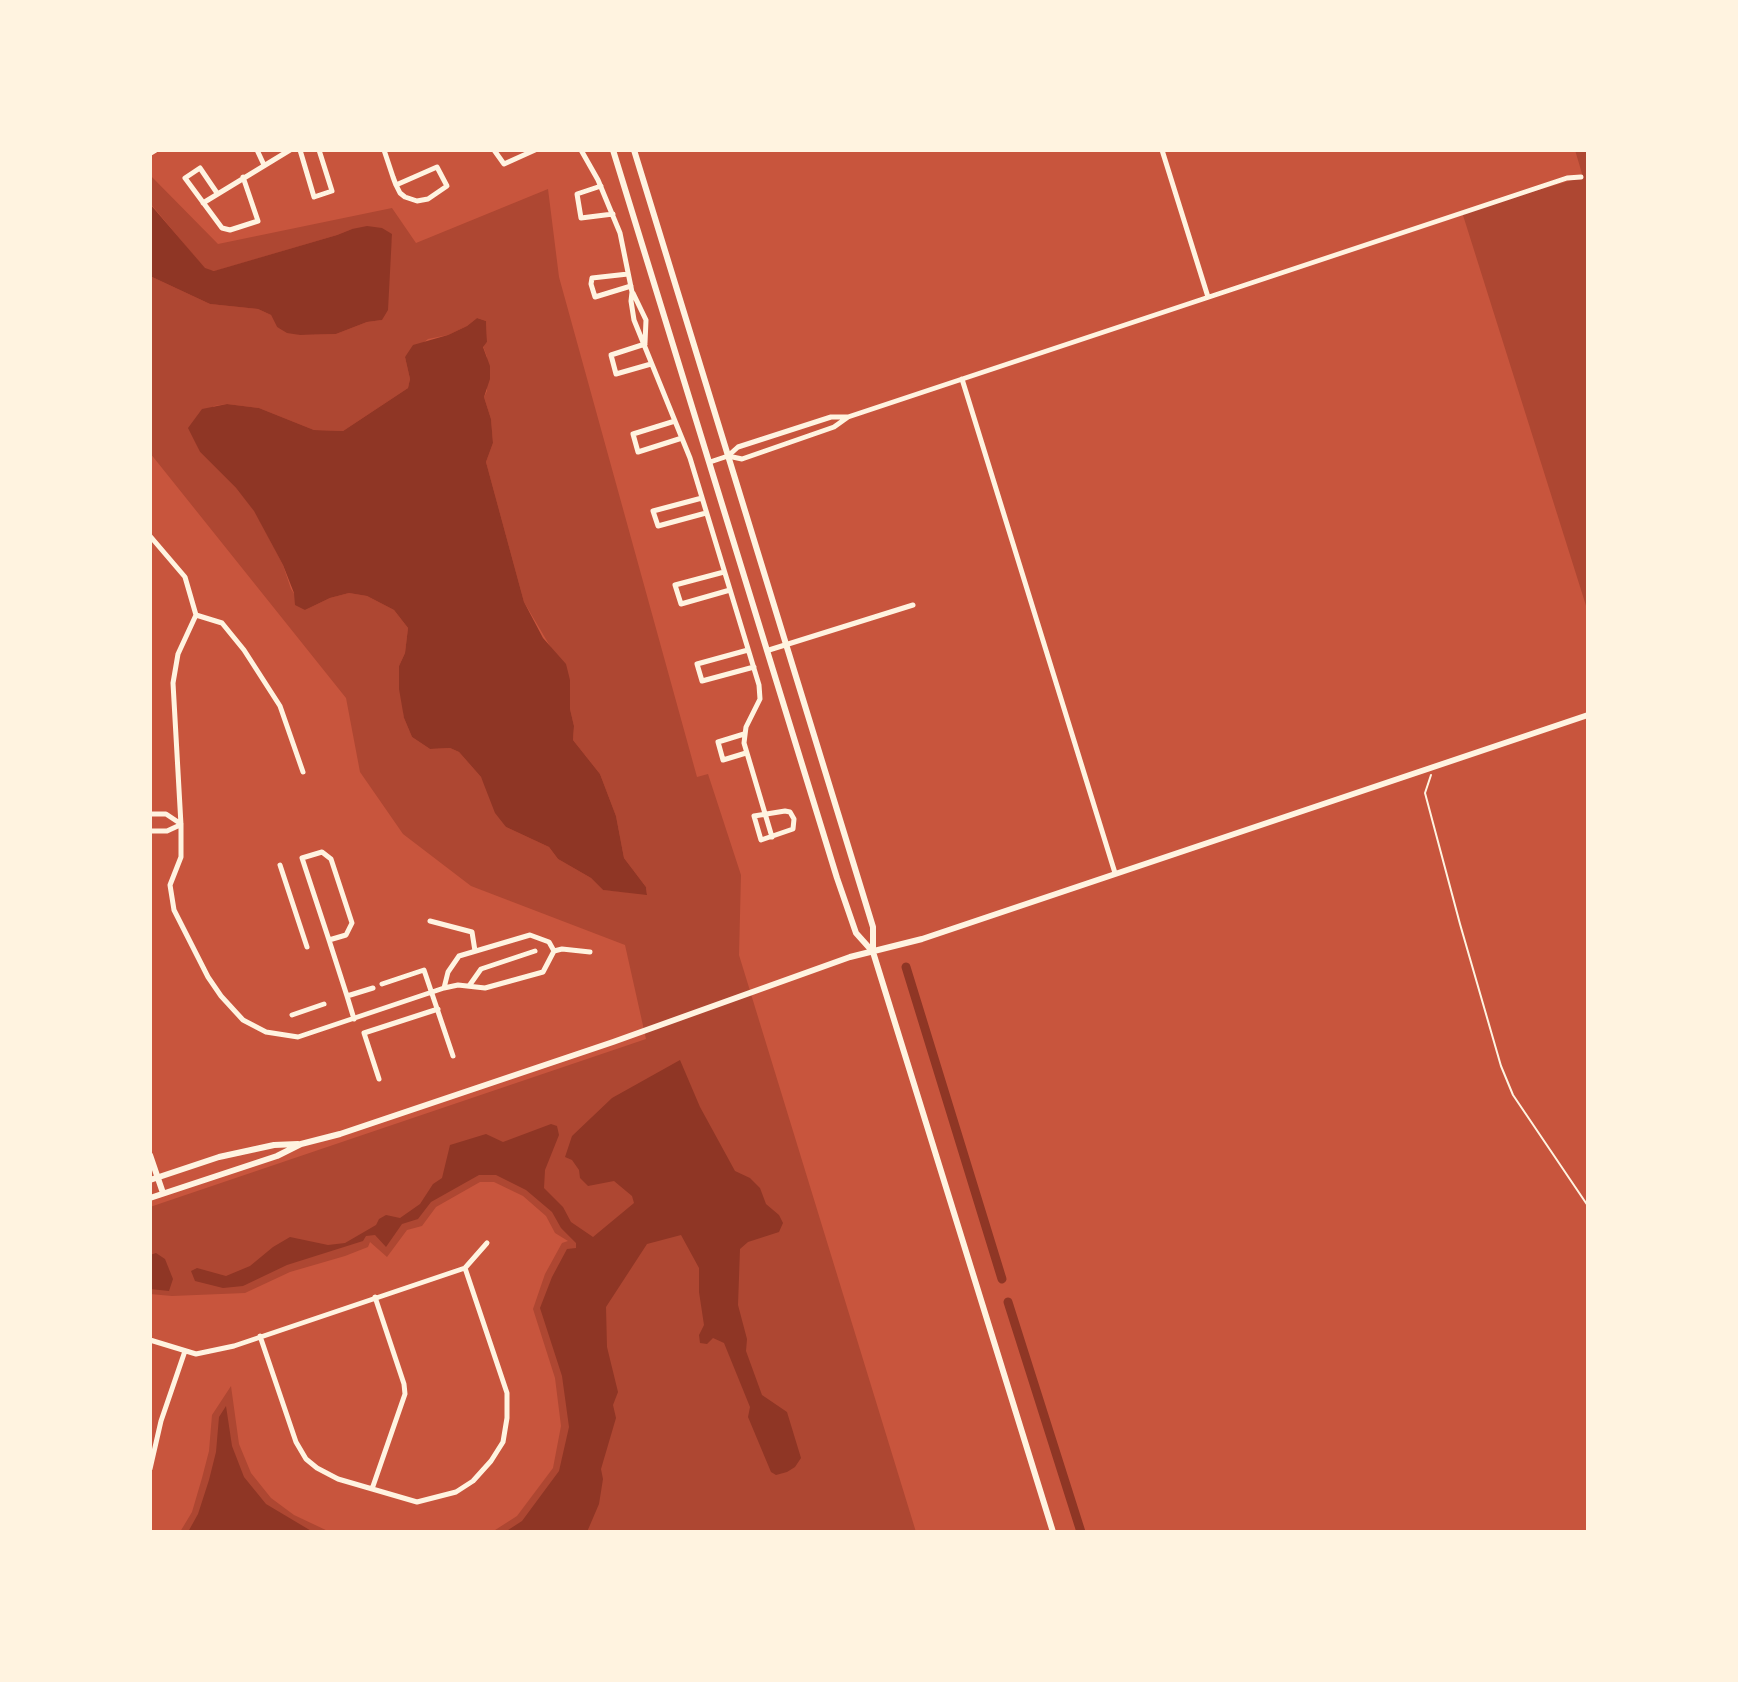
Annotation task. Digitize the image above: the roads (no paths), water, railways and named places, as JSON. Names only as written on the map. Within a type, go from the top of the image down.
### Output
[{"type":"street","points":[[257,150],[264,165]]},
{"type":"street","points":[[203,203],[280,152],[290,150]]},
{"type":"street","points":[[300,150],[314,197],[332,191],[319,150]]},
{"type":"street","points":[[384,150],[396,185],[405,197],[417,201],[434,196],[447,186],[437,167],[396,185]]},
{"type":"street","points":[[494,150],[504,164],[535,150]]},
{"type":"street","points":[[516,150],[520,158]]},
{"type":"street","points":[[581,150],[601,186],[623,243],[632,289],[646,320],[645,344]]},
{"type":"street","points":[[613,150],[845,902],[856,933],[873,952]]},
{"type":"street","points":[[634,150],[873,927],[873,952],[1053,1532]]},
{"type":"street","points":[[1162,152],[1208,297]]},
{"type":"street","points":[[217,193],[200,168],[185,178],[225,229],[258,221],[243,177]]},
{"type":"street","points":[[728,456],[742,459],[834,427],[848,417],[1567,178],[1581,177]]},
{"type":"street","points":[[601,186],[577,194],[581,218],[613,214]]},
{"type":"street","points":[[628,274],[592,278],[591,284],[595,297],[632,289]]},
{"type":"street","points":[[632,289],[632,315],[682,438],[754,667],[760,699],[744,734],[746,753],[772,837]]},
{"type":"street","points":[[645,344],[611,355],[616,374],[651,364]]},
{"type":"street","points":[[962,379],[1115,873]]},
{"type":"street","points":[[710,462],[728,456],[738,447],[831,417],[848,417]]},
{"type":"street","points":[[675,421],[633,434],[638,452],[682,438]]},
{"type":"street","points":[[702,498],[653,511],[658,526],[706,513]]},
{"type":"street","points":[[150,536],[185,577],[196,615],[178,654],[173,683],[181,825],[181,857],[170,885],[174,910],[187,940],[221,996],[243,1020],[266,1032],[298,1037],[444,988],[485,988],[543,972],[554,951],[590,952]]},
{"type":"street","points":[[724,572],[675,585],[681,604],[730,590]]},
{"type":"street","points":[[769,650],[913,605]]},
{"type":"street","points":[[196,615],[222,623],[244,650],[280,706],[303,772]]},
{"type":"street","points":[[748,650],[697,664],[702,681],[754,667]]},
{"type":"street","points":[[150,1198],[277,1156],[301,1144],[503,1080],[850,957],[922,939],[1588,715]]},
{"type":"street","points":[[744,734],[718,742],[723,760],[746,753]]},
{"type":"street","points":[[787,811],[794,819],[795,826],[772,837],[761,840],[754,816],[787,811]]},
{"type":"street","points":[[150,814],[166,814],[181,825]]},
{"type":"street","points":[[150,831],[167,831],[181,825]]},
{"type":"street","points":[[329,940],[346,935],[352,923],[331,859],[322,852],[302,858],[354,1019]]},
{"type":"street","points":[[280,865],[307,947]]},
{"type":"street","points":[[430,921],[472,932],[475,951]]},
{"type":"street","points":[[444,988],[448,972],[459,956],[530,935],[549,942],[554,951]]},
{"type":"street","points":[[469,986],[481,969],[535,951]]},
{"type":"street","points":[[382,984],[424,970],[453,1056]]},
{"type":"street","points":[[347,996],[373,988]]},
{"type":"street","points":[[292,1015],[324,1004]]},
{"type":"street","points":[[379,1079],[364,1033],[438,1009]]},
{"type":"street","points":[[154,1179],[219,1157],[274,1145],[301,1144]]},
{"type":"street","points":[[150,1155],[154,1179],[163,1193]]},
{"type":"street","points":[[150,1340],[196,1354],[213,1352],[465,1268],[487,1243]]},
{"type":"street","points":[[260,1336],[296,1442],[306,1459],[338,1479],[417,1502],[456,1492],[473,1481],[503,1442],[507,1393],[465,1268]]},
{"type":"street","points":[[372,1489],[405,1394],[375,1297]]},
{"type":"street","points":[[150,1469],[161,1421],[185,1351]]},
{"type":"waterway","points":[[906,967],[1002,1279]]},
{"type":"waterway","points":[[1008,1302],[1081,1532]]}]
